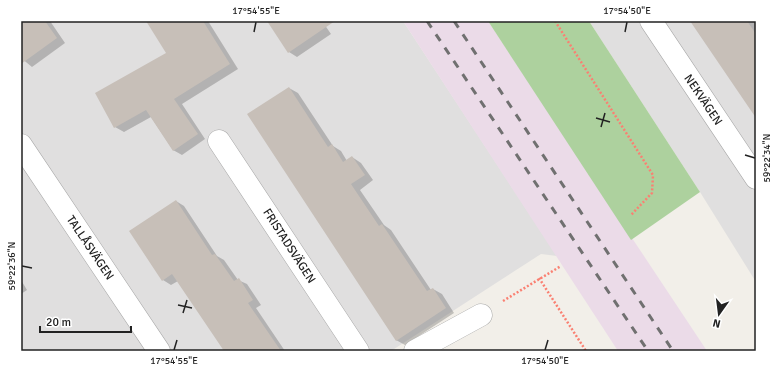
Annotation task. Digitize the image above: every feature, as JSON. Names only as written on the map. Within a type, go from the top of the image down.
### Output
[{"type":"street","name":"NEKVÄGEN","points":[[651,21],[756,178]]},
{"type":"street","name":"FRISTADSVÄGEN","points":[[219,141],[358,351]]},
{"type":"street","name":"TALLÅSVÄGEN","points":[[21,145],[28,172],[158,351]]},
{"type":"street","points":[[415,351],[481,315]]},
{"type":"path","points":[[555,21],[653,175],[652,193],[631,215]]},
{"type":"path","points":[[481,315],[539,278],[561,266]]},
{"type":"path","points":[[539,278],[586,351]]},
{"type":"shaded area","points":[[21,21],[403,21],[557,256],[541,254],[391,351],[21,351]]},
{"type":"shaded area","points":[[403,21],[488,21],[707,351],[618,351]]},
{"type":"shaded area","points":[[589,21],[756,21],[756,282],[700,192]]},
{"type":"green space","points":[[488,21],[589,21],[700,192],[631,240]]},
{"type":"building","points":[[21,21],[45,21],[57,38],[21,64]]},
{"type":"building","points":[[146,21],[203,21],[230,64],[174,99],[198,134],[173,151],[146,110],[114,128],[95,93],[166,53]]},
{"type":"building","points":[[267,21],[335,21],[288,53]]},
{"type":"building","points":[[690,21],[747,21],[756,34],[756,118]]},
{"type":"building","points":[[289,87],[328,147],[332,144],[343,162],[352,156],[365,175],[351,184],[379,226],[382,224],[427,291],[433,288],[446,308],[396,341],[247,114]]},
{"type":"building","points":[[176,200],[212,255],[215,254],[234,281],[239,278],[253,300],[248,303],[281,351],[224,351],[172,274],[162,281],[129,231]]},
{"type":"railway","points":[[427,21],[648,351]]},
{"type":"railway","points":[[454,21],[673,351]]}]
